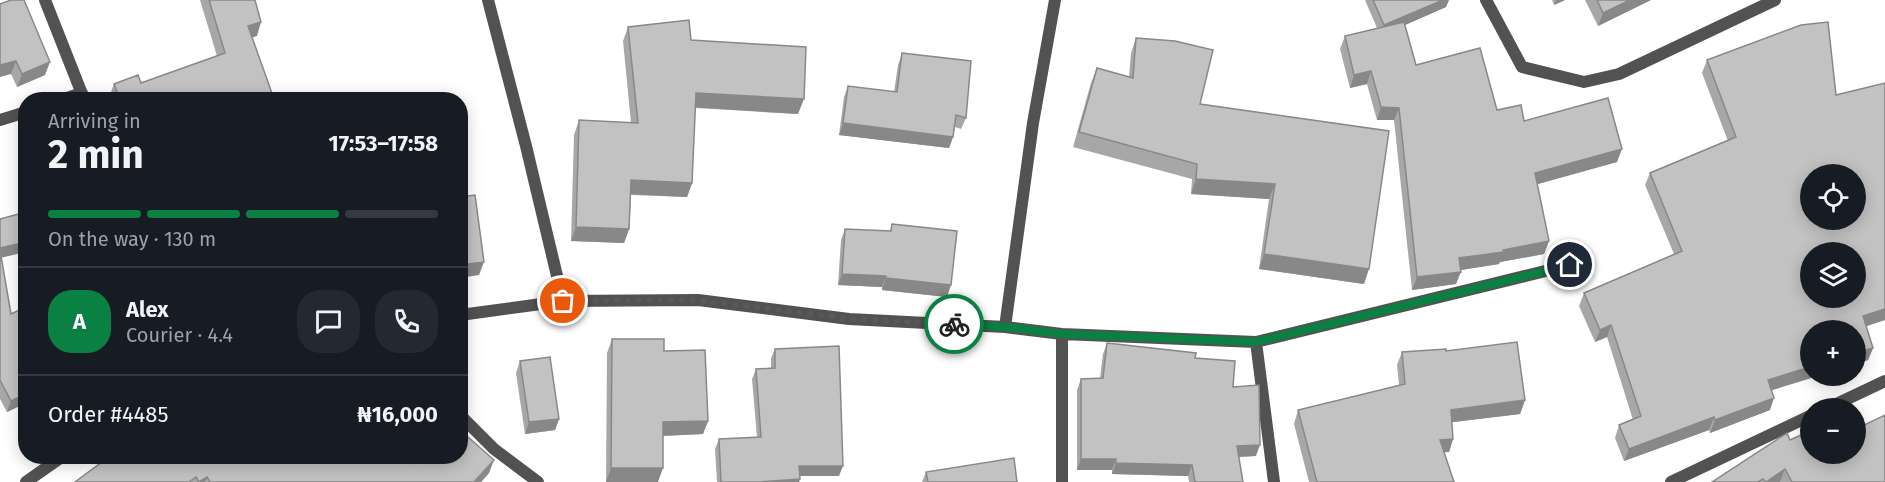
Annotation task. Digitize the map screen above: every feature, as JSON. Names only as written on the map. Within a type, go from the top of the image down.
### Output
[{"type":"street","points":[[45,0],[81,92]]},
{"type":"street","points":[[488,0],[563,301]]},
{"type":"street","points":[[1005,327],[1033,123],[1055,0]]},
{"type":"street","points":[[1486,0],[1522,68],[1584,82],[1619,74],[1775,0]]},
{"type":"street","points":[[0,120],[18,114]]},
{"type":"street","points":[[468,314],[563,301],[698,300],[849,319],[1005,327],[1062,334],[1256,342],[1570,265]]},
{"type":"street","points":[[1062,334],[1062,482]]},
{"type":"street","points":[[1256,342],[1274,482]]},
{"type":"street","points":[[1849,398],[1885,381]]},
{"type":"street","points":[[1671,482],[1800,421]]},
{"type":"street","points":[[468,423],[494,449],[538,482]]},
{"type":"street","points":[[26,482],[52,464]]},
{"type":"building","points":[[11,0],[24,0],[50,62],[22,74],[16,61],[0,65],[0,4]]},
{"type":"building","points":[[209,0],[255,0],[261,22],[248,26],[272,92],[117,92],[114,84],[138,75],[141,83],[225,53]]},
{"type":"building","points":[[1373,0],[1443,0],[1384,25]]},
{"type":"building","points":[[1597,0],[1630,0],[1603,13]]},
{"type":"building","points":[[689,20],[691,40],[806,47],[804,99],[696,93],[692,183],[631,180],[629,229],[576,227],[579,120],[638,123],[628,27]]},
{"type":"building","points":[[1404,22],[1416,65],[1480,48],[1497,110],[1521,105],[1524,121],[1608,98],[1622,149],[1535,173],[1549,241],[1503,250],[1504,252],[1459,258],[1461,272],[1417,277],[1399,108],[1381,107],[1371,71],[1354,75],[1345,36]]},
{"type":"building","points":[[1828,22],[1836,95],[1885,83],[1885,309],[1863,316],[1864,320],[1800,320],[1800,370],[1768,380],[1774,398],[1715,420],[1714,417],[1629,449],[1619,425],[1641,416],[1611,325],[1600,330],[1584,293],[1682,251],[1650,173],[1736,137],[1707,60],[1801,25]]},
{"type":"building","points":[[1136,38],[1175,41],[1213,50],[1200,104],[1389,131],[1369,269],[1264,254],[1275,184],[1196,179],[1197,164],[1079,132],[1097,68],[1133,78]]},
{"type":"building","points":[[902,53],[971,61],[966,118],[956,115],[953,137],[843,123],[848,86],[897,92]]},
{"type":"building","points":[[475,195],[484,262],[468,264],[468,196]]},
{"type":"building","points":[[18,214],[18,244],[0,248],[0,219]]},
{"type":"building","points":[[892,224],[957,231],[951,285],[886,278],[886,276],[842,274],[845,229],[891,231]]},
{"type":"building","points":[[0,250],[11,314],[18,311],[18,398],[11,401],[0,380]]},
{"type":"building","points":[[1866,326],[1873,348],[1866,350]]},
{"type":"building","points":[[612,339],[664,339],[664,351],[705,350],[708,421],[663,422],[663,468],[611,468]]},
{"type":"building","points":[[1517,342],[1525,400],[1451,410],[1453,439],[1440,440],[1454,482],[1317,482],[1298,410],[1405,384],[1402,352],[1446,349],[1446,351]]},
{"type":"building","points":[[1107,343],[1196,353],[1195,358],[1235,361],[1233,387],[1259,385],[1260,445],[1237,446],[1243,482],[1195,482],[1192,465],[1116,463],[1116,459],[1081,459],[1081,379],[1103,378]]},
{"type":"building","points":[[839,346],[843,466],[799,466],[800,479],[721,482],[719,439],[761,437],[756,369],[775,368],[775,349]]},
{"type":"building","points":[[550,357],[559,419],[529,422],[520,361]]},
{"type":"building","points":[[1885,415],[1885,482],[1792,482],[1785,469],[1766,482],[1763,479],[1758,482],[1712,482],[1787,433],[1790,440],[1800,436],[1800,464],[1866,464],[1866,424]]},
{"type":"building","points":[[468,437],[494,460],[474,482],[210,482],[207,477],[199,482],[196,477],[189,482],[75,482],[99,464],[468,464]]},
{"type":"building","points":[[1014,458],[1017,482],[928,482],[926,472]]},
{"type":"way so far","points":[[563,301],[698,300],[849,319],[954,324]]},
{"type":"route","points":[[954,324],[1062,334],[1256,342],[1570,265]]}]
